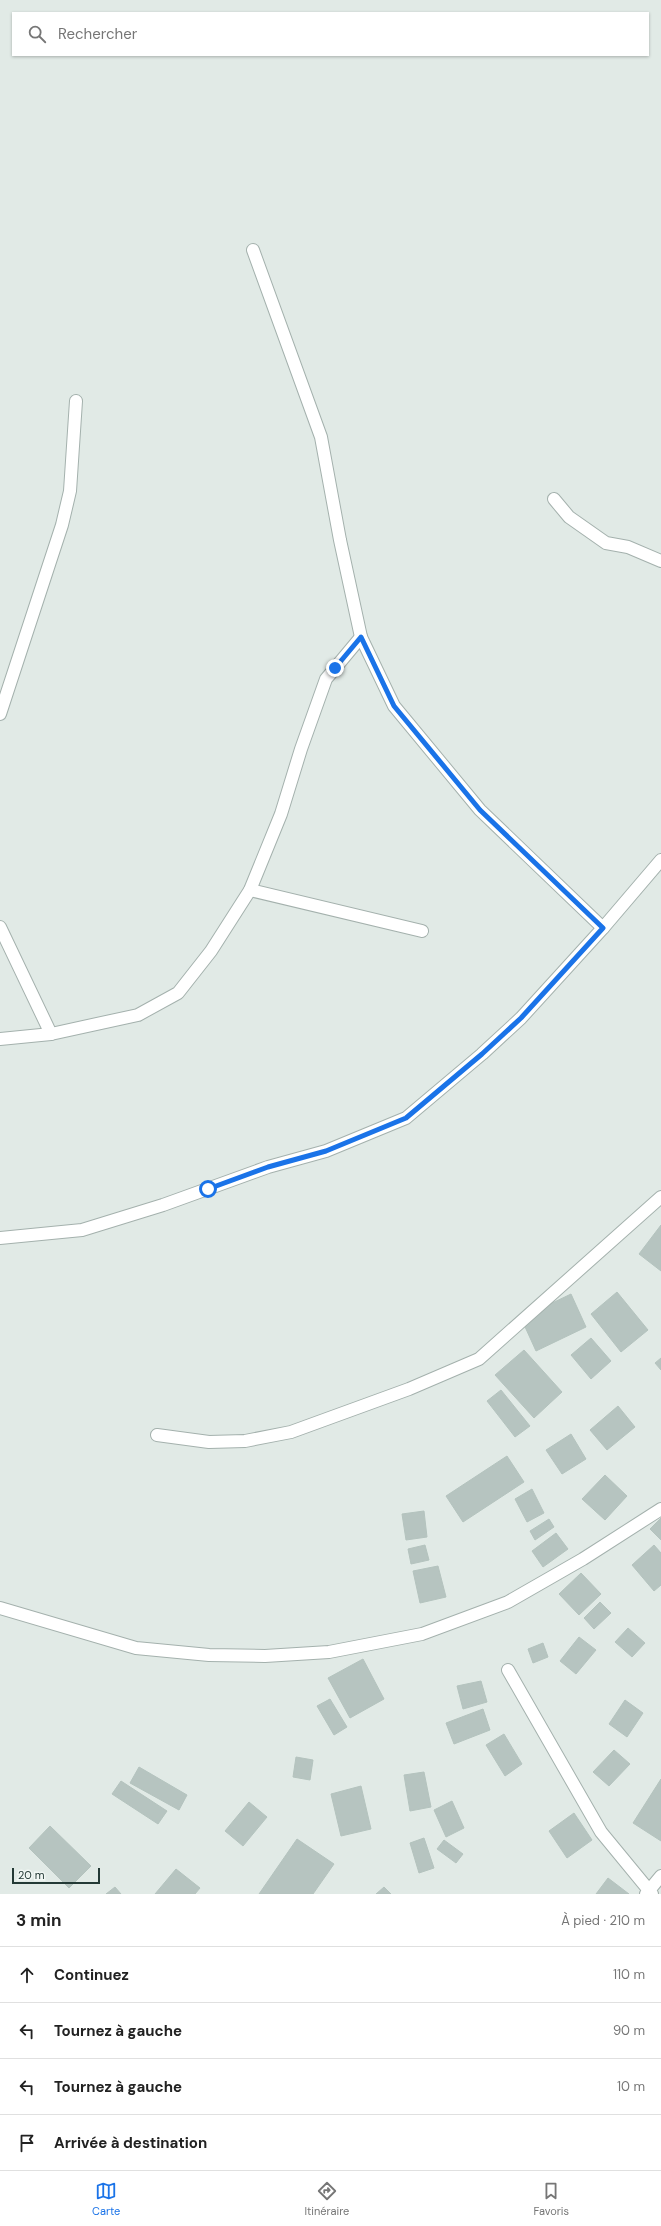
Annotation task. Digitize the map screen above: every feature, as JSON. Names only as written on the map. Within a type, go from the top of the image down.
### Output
[{"type":"street","points":[[253,250],[321,437],[340,540],[361,637],[394,706],[475,804],[603,928]]},
{"type":"street","points":[[0,714],[62,525],[70,491],[76,401]]},
{"type":"street","points":[[554,499],[568,517],[606,544],[628,548],[661,560]]},
{"type":"street","points":[[0,1039],[51,1034],[138,1015],[178,993],[211,951],[250,890],[281,814],[301,748],[326,679],[361,637]]},
{"type":"street","points":[[0,1238],[82,1230],[163,1205],[268,1167],[326,1151],[406,1118],[482,1054],[521,1018],[603,928],[661,860]]},
{"type":"street","points":[[250,890],[422,931]]},
{"type":"street","points":[[0,927],[51,1034]]},
{"type":"street","points":[[157,1435],[209,1442],[230,1442],[245,1441],[291,1432],[409,1389],[479,1359],[661,1197]]},
{"type":"street","points":[[0,1608],[136,1648],[209,1655],[251,1656],[329,1652],[422,1634],[508,1602],[583,1559],[661,1509]]},
{"type":"street","points":[[508,1670],[601,1832],[649,1893],[661,1876]]},
{"type":"building","points":[[661,1225],[661,1271],[639,1254]]},
{"type":"building","points":[[617,1292],[648,1330],[621,1352],[591,1314]]},
{"type":"building","points":[[571,1294],[586,1327],[536,1351],[521,1318]]},
{"type":"building","points":[[591,1338],[611,1361],[591,1379],[571,1355]]},
{"type":"building","points":[[524,1350],[562,1392],[534,1418],[495,1375]]},
{"type":"building","points":[[661,1358],[661,1370],[655,1363]]},
{"type":"building","points":[[501,1390],[530,1426],[515,1437],[487,1401]]},
{"type":"building","points":[[618,1406],[635,1427],[607,1450],[590,1430]]},
{"type":"building","points":[[571,1434],[586,1459],[562,1474],[546,1450]]},
{"type":"building","points":[[507,1456],[524,1482],[463,1522],[446,1496]]},
{"type":"building","points":[[605,1475],[627,1496],[605,1520],[582,1499]]},
{"type":"building","points":[[532,1489],[544,1513],[527,1522],[515,1499]]},
{"type":"building","points":[[424,1511],[427,1537],[406,1540],[402,1514]]},
{"type":"building","points":[[661,1518],[661,1540],[650,1529]]},
{"type":"building","points":[[549,1519],[554,1527],[535,1540],[530,1531]]},
{"type":"building","points":[[556,1533],[568,1549],[543,1567],[532,1551]]},
{"type":"building","points":[[425,1545],[429,1560],[411,1564],[408,1549]]},
{"type":"building","points":[[654,1545],[661,1553],[661,1585],[654,1591],[632,1565]]},
{"type":"building","points":[[438,1566],[446,1597],[420,1603],[413,1571]]},
{"type":"building","points":[[581,1573],[601,1594],[579,1615],[559,1594]]},
{"type":"building","points":[[600,1602],[611,1613],[594,1629],[584,1618]]},
{"type":"building","points":[[628,1628],[645,1643],[632,1657],[615,1642]]},
{"type":"building","points":[[579,1637],[596,1650],[576,1674],[560,1661]]},
{"type":"building","points":[[543,1643],[548,1657],[533,1663],[528,1649]]},
{"type":"building","points":[[363,1659],[384,1699],[350,1718],[328,1678]]},
{"type":"building","points":[[481,1681],[487,1702],[463,1709],[457,1686]]},
{"type":"building","points":[[330,1699],[347,1727],[334,1735],[317,1706]]},
{"type":"building","points":[[625,1700],[643,1713],[627,1737],[609,1724]]},
{"type":"building","points":[[483,1709],[490,1730],[454,1744],[446,1723]]},
{"type":"building","points":[[504,1734],[522,1764],[505,1776],[486,1745]]},
{"type":"building","points":[[614,1750],[630,1764],[609,1786],[593,1772]]},
{"type":"building","points":[[296,1757],[313,1760],[310,1780],[293,1777]]},
{"type":"building","points":[[139,1767],[187,1795],[179,1810],[130,1783]]},
{"type":"building","points":[[424,1772],[431,1807],[410,1811],[404,1775]]},
{"type":"building","points":[[661,1779],[661,1841],[633,1823]]},
{"type":"building","points":[[121,1781],[167,1811],[158,1824],[112,1794]]},
{"type":"building","points":[[361,1786],[371,1829],[341,1836],[331,1794]]},
{"type":"building","points":[[452,1801],[464,1828],[446,1837],[434,1810]]},
{"type":"building","points":[[249,1802],[267,1817],[243,1846],[225,1831]]},
{"type":"building","points":[[574,1813],[592,1840],[567,1858],[549,1831]]},
{"type":"building","points":[[50,1826],[91,1866],[69,1888],[29,1848]]},
{"type":"building","points":[[424,1838],[434,1868],[419,1873],[410,1843]]},
{"type":"building","points":[[297,1839],[334,1864],[313,1894],[259,1894]]},
{"type":"building","points":[[444,1840],[463,1854],[456,1863],[437,1849]]},
{"type":"building","points":[[176,1869],[200,1888],[195,1894],[155,1894]]},
{"type":"building","points":[[608,1878],[629,1894],[596,1894]]},
{"type":"building","points":[[115,1887],[121,1894],[106,1894]]},
{"type":"building","points":[[384,1887],[391,1894],[376,1894]]},
{"type":"route","points":[[208,1189],[268,1167],[326,1151],[406,1118],[482,1054],[521,1018],[603,928],[480,810],[394,706],[361,637],[335,668]]}]
